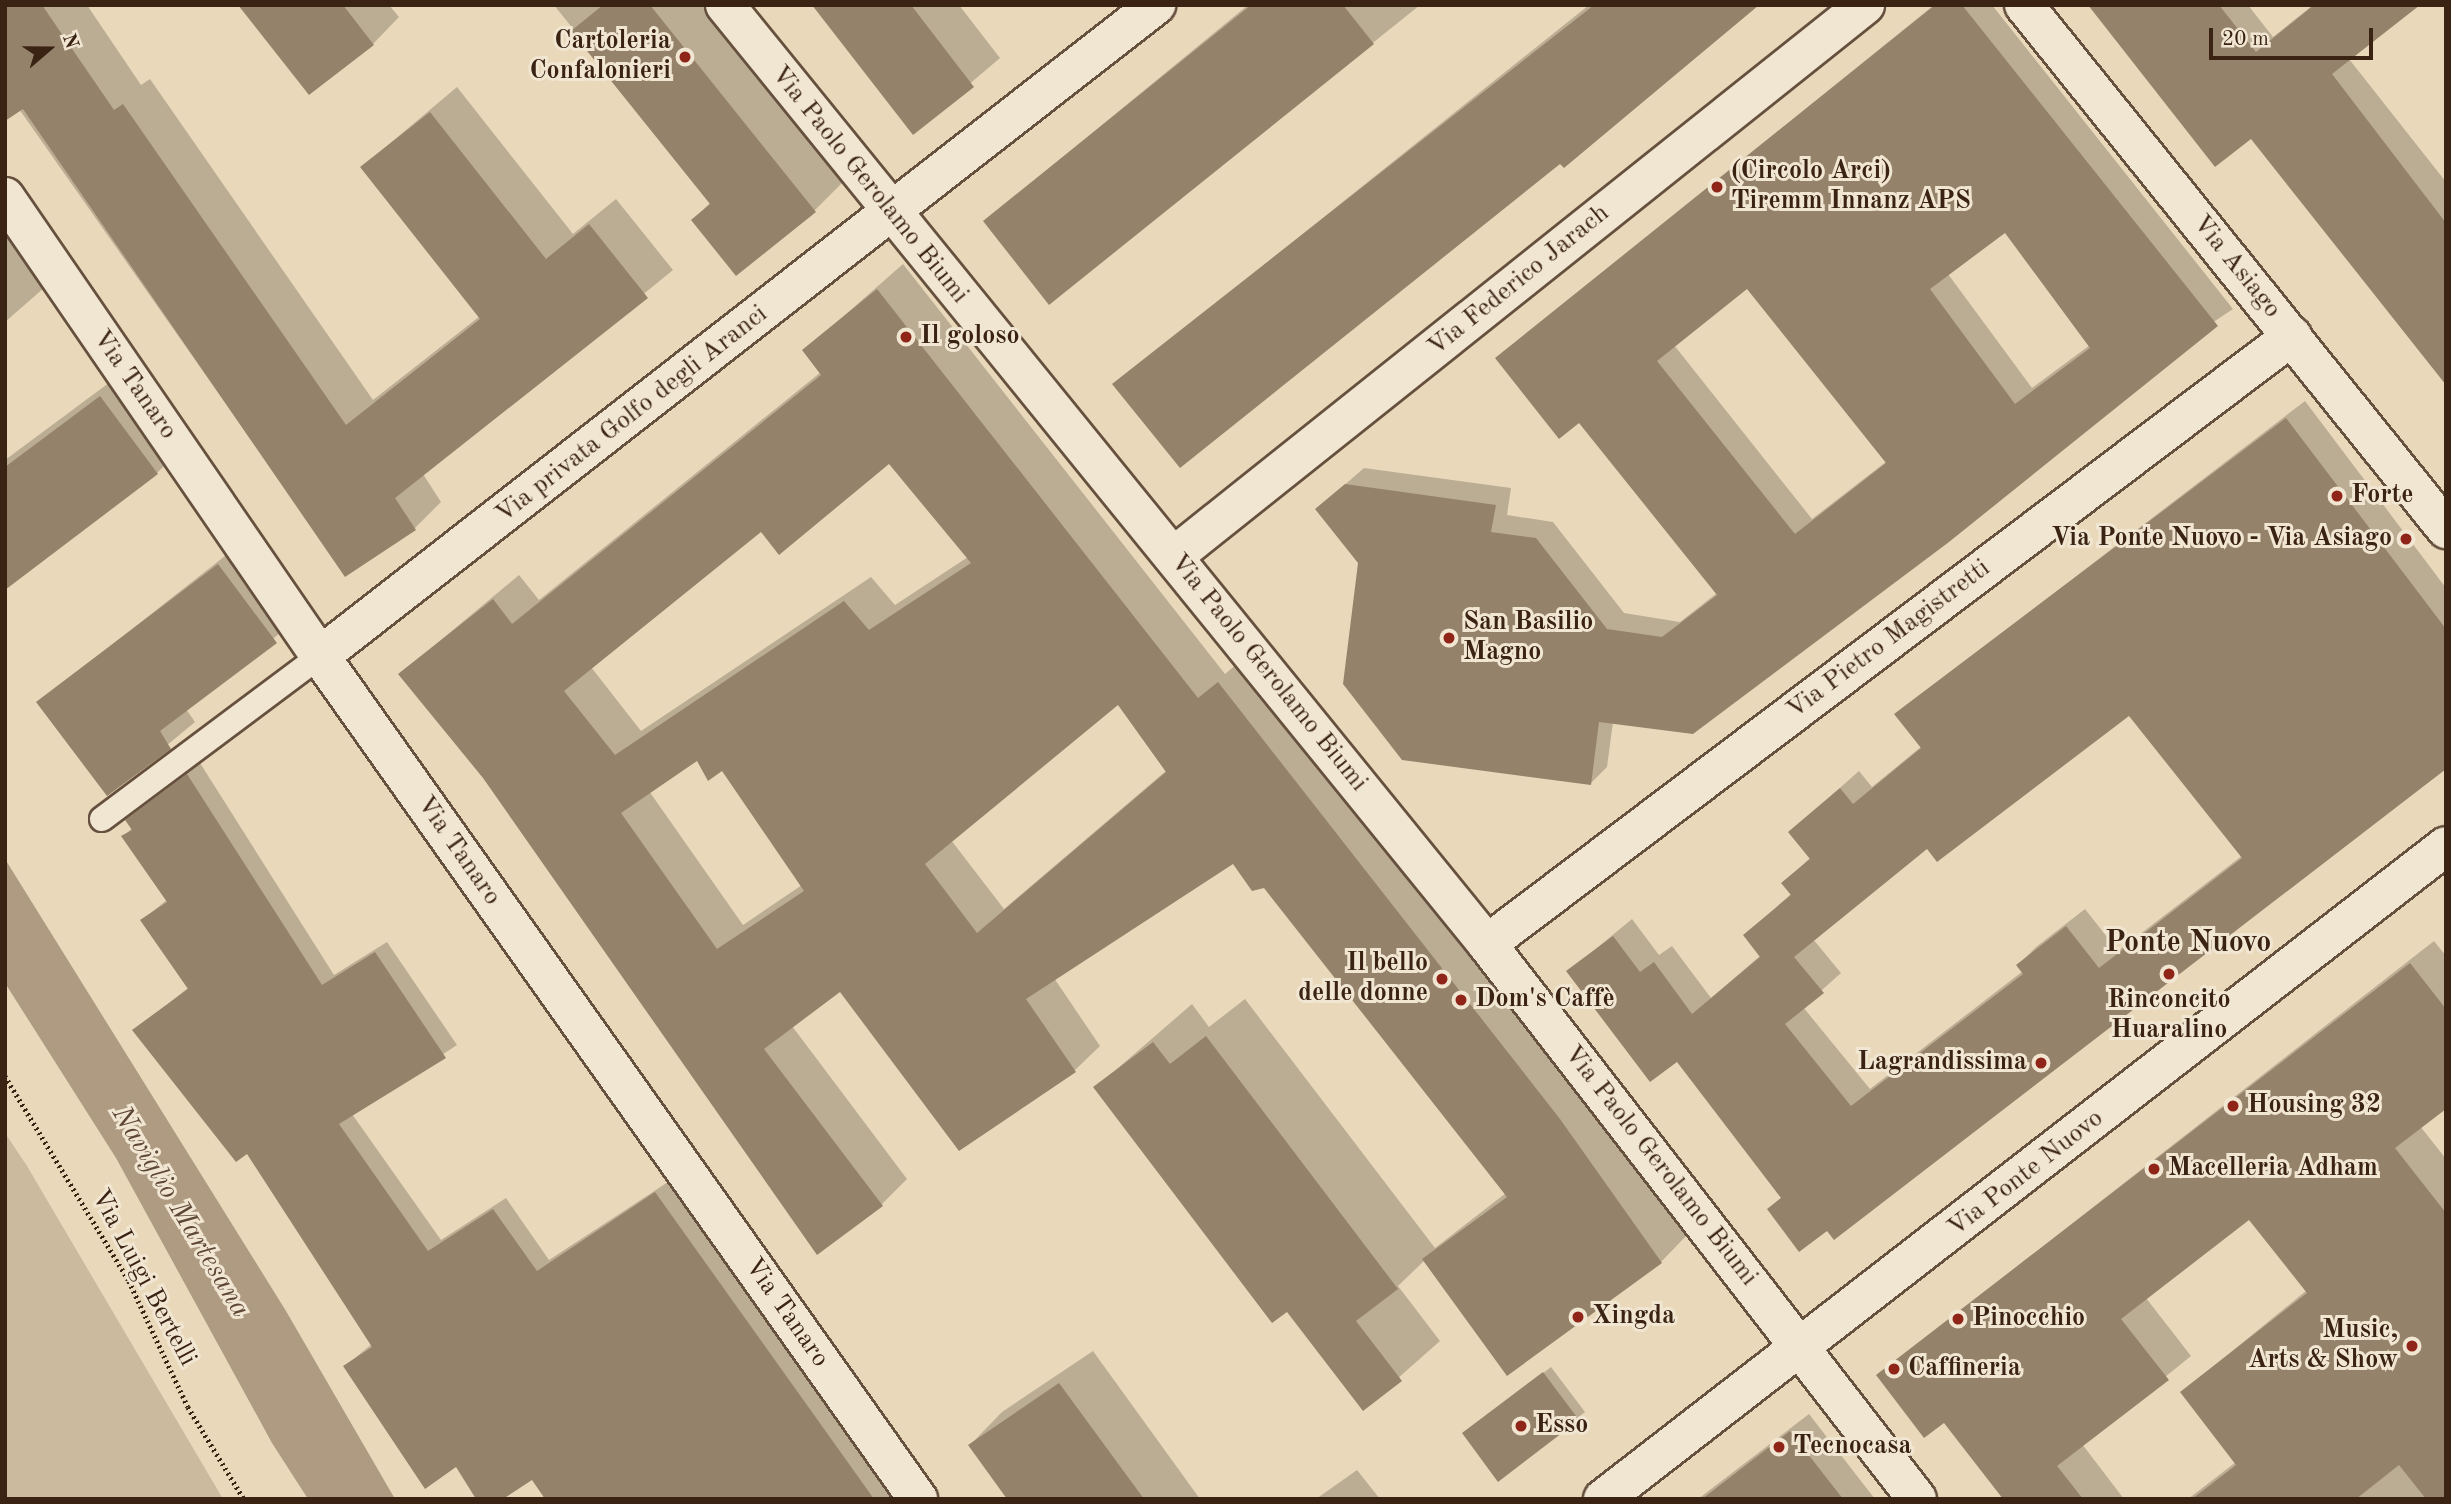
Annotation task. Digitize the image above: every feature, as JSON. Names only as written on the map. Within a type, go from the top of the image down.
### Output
[{"type":"street","name":"Via Paolo Gerolamo Biumi","points":[[725,5],[890,215],[1174,556],[1487,944],[1917,1499]]},
{"type":"street","name":"Via privata Golfo degli Aranci","points":[[320,656],[890,215],[1156,5]]},
{"type":"street","name":"Via Federico Jarach","points":[[1174,556],[1865,5]]},
{"type":"street","name":"Via Asiago","points":[[2024,5],[2446,529]]},
{"type":"street","name":"Via Tanaro","points":[[5,197],[320,656],[918,1499]]},
{"type":"street","name":"Via Pietro Magistretti","points":[[1487,944],[2292,336]]},
{"type":"street","name":"Via Ponte Nuovo","points":[[1603,1499],[1802,1348],[2446,846]]},
{"type":"lane","name":"Via privata Golfo degli Aranci","points":[[102,819],[320,656]]},
{"type":"path","name":"Via Luigi Bertelli","points":[[5,1076],[129,1281],[188,1407],[244,1499]]},
{"type":"shaded area","points":[[5,1133],[27,1166],[223,1499],[5,1499]]},
{"type":"water","name":"Naviglio Martesana","points":[[5,859],[286,1311],[395,1499],[308,1499],[272,1443],[116,1158],[5,983]]},
{"type":"building","points":[[5,5],[42,5],[114,110],[123,104],[346,425],[480,319],[360,167],[430,112],[546,259],[589,224],[648,298],[395,498],[416,530],[345,577],[23,109],[5,121]]},
{"type":"building","points":[[238,5],[343,5],[374,45],[309,95]]},
{"type":"building","points":[[603,5],[650,5],[816,212],[736,276],[691,220],[710,204],[571,31]]},
{"type":"building","points":[[812,5],[911,5],[974,87],[913,135]]},
{"type":"building","points":[[1251,5],[1343,5],[1374,44],[1049,305],[983,221]]},
{"type":"building","points":[[1594,5],[1759,5],[1564,168],[1560,164],[1180,468],[1112,384]]},
{"type":"building","points":[[1935,5],[1962,5],[2218,326],[1949,542],[1693,734],[1599,722],[1591,785],[1402,760],[1343,684],[1358,563],[1315,509],[1345,484],[1496,505],[1491,532],[1536,538],[1607,629],[1662,637],[1717,595],[1579,423],[1559,439],[1495,358]],"holes":[[[2005,233],[2090,348],[2015,404],[1930,289]],[[1747,289],[1886,463],[1795,534],[1657,361]]]},
{"type":"building","points":[[2088,5],[2219,5],[2256,52],[2314,5],[2420,5],[2332,74],[2446,223],[2446,385],[2251,139],[2215,167]]},
{"type":"building","points":[[877,289],[1198,698],[1218,682],[1560,1119],[1662,1263],[1507,1376],[1422,1259],[1507,1197],[1264,888],[1252,891],[1233,864],[1026,999],[1076,1072],[959,1151],[840,992],[764,1049],[883,1206],[817,1255],[483,778],[398,674],[493,599],[512,624],[821,375],[802,350]],"holes":[[[889,464],[971,563],[869,630],[844,601],[615,755],[564,691],[761,532],[779,555]],[[1118,705],[1166,772],[977,933],[925,864]],[[697,761],[708,781],[722,771],[804,891],[717,949],[621,813]]]},
{"type":"building","points":[[100,396],[158,474],[5,590],[5,467]]},
{"type":"building","points":[[2286,418],[2446,629],[2446,769],[1834,1240],[1827,1231],[1799,1252],[1767,1209],[1781,1198],[1677,1062],[1650,1082],[1566,971],[1613,936],[1640,972],[1654,962],[1692,1014],[1760,957],[1743,935],[1791,895],[1781,883],[1810,859],[1788,832],[1840,788],[1853,804],[1921,748],[1894,714]],"holes":[[[2129,716],[2242,858],[2099,968],[2066,926],[2016,965],[2023,974],[1851,1106],[1785,1024],[1824,993],[1794,957],[1927,849],[1937,862]]]},
{"type":"building","points":[[218,564],[277,643],[160,731],[171,749],[107,796],[36,702]]},
{"type":"building","points":[[187,774],[322,985],[375,952],[446,1058],[339,1124],[428,1251],[493,1209],[537,1271],[655,1192],[874,1499],[545,1499],[532,1480],[503,1499],[476,1499],[456,1467],[425,1489],[343,1366],[372,1347],[247,1154],[236,1162],[132,1030],[188,989],[140,920],[167,902],[121,836],[132,830],[125,820]]},
{"type":"building","points":[[2410,963],[2446,1009],[2446,1109],[2395,1148],[2446,1213],[2446,1499],[2426,1499],[2399,1465],[2356,1499],[2192,1499],[2236,1465],[2180,1392],[2307,1293],[2249,1220],[2121,1319],[2169,1380],[2057,1466],[2083,1499],[2003,1499],[1944,1423],[1924,1438],[1876,1375]]},
{"type":"building","points":[[1206,1036],[1398,1289],[1356,1321],[1402,1381],[1363,1411],[1287,1312],[1272,1323],[1093,1087],[1153,1042],[1170,1064]]},
{"type":"building","name":"Esso","points":[[1543,1372],[1579,1420],[1498,1482],[1462,1433]]},
{"type":"building","points":[[1059,1383],[1144,1499],[1007,1499],[968,1445]]},
{"type":"building","points":[[1790,1431],[1843,1499],[1702,1499]]},
{"type":"place","name":"Cartoleria Confalonieri","points":[[685,57]]},
{"type":"place","name":"(Circolo Arci) Tiremm Innanz APS","points":[[1717,187]]},
{"type":"place","name":"Il goloso","points":[[906,337]]},
{"type":"place","name":"Forte","points":[[2337,496]]},
{"type":"place","name":"Via Ponte Nuovo - Via Asiago","points":[[2406,539]]},
{"type":"place","name":"San Basilio Magno","points":[[1449,638]]},
{"type":"place","name":"Rinconcito Huaralino","points":[[2169,974]]},
{"type":"place","name":"Il bello delle donne","points":[[1442,979]]},
{"type":"place","name":"Dom's Caffè","points":[[1461,1000]]},
{"type":"place","name":"Lagrandissima","points":[[2041,1063]]},
{"type":"place","name":"Housing 32","points":[[2233,1106]]},
{"type":"place","name":"Macelleria Adham","points":[[2154,1169]]},
{"type":"place","name":"Xingda","points":[[1578,1317]]},
{"type":"place","name":"Pinocchio","points":[[1958,1319]]},
{"type":"place","name":"Music, Arts & Show","points":[[2412,1346]]},
{"type":"place","name":"Caffineria","points":[[1894,1369]]},
{"type":"place","name":"Esso","points":[[1521,1426]]},
{"type":"place","name":"Tecnocasa","points":[[1779,1447]]},
{"type":"district","name":"Ponte Nuovo","points":[[2188,943]]}]
